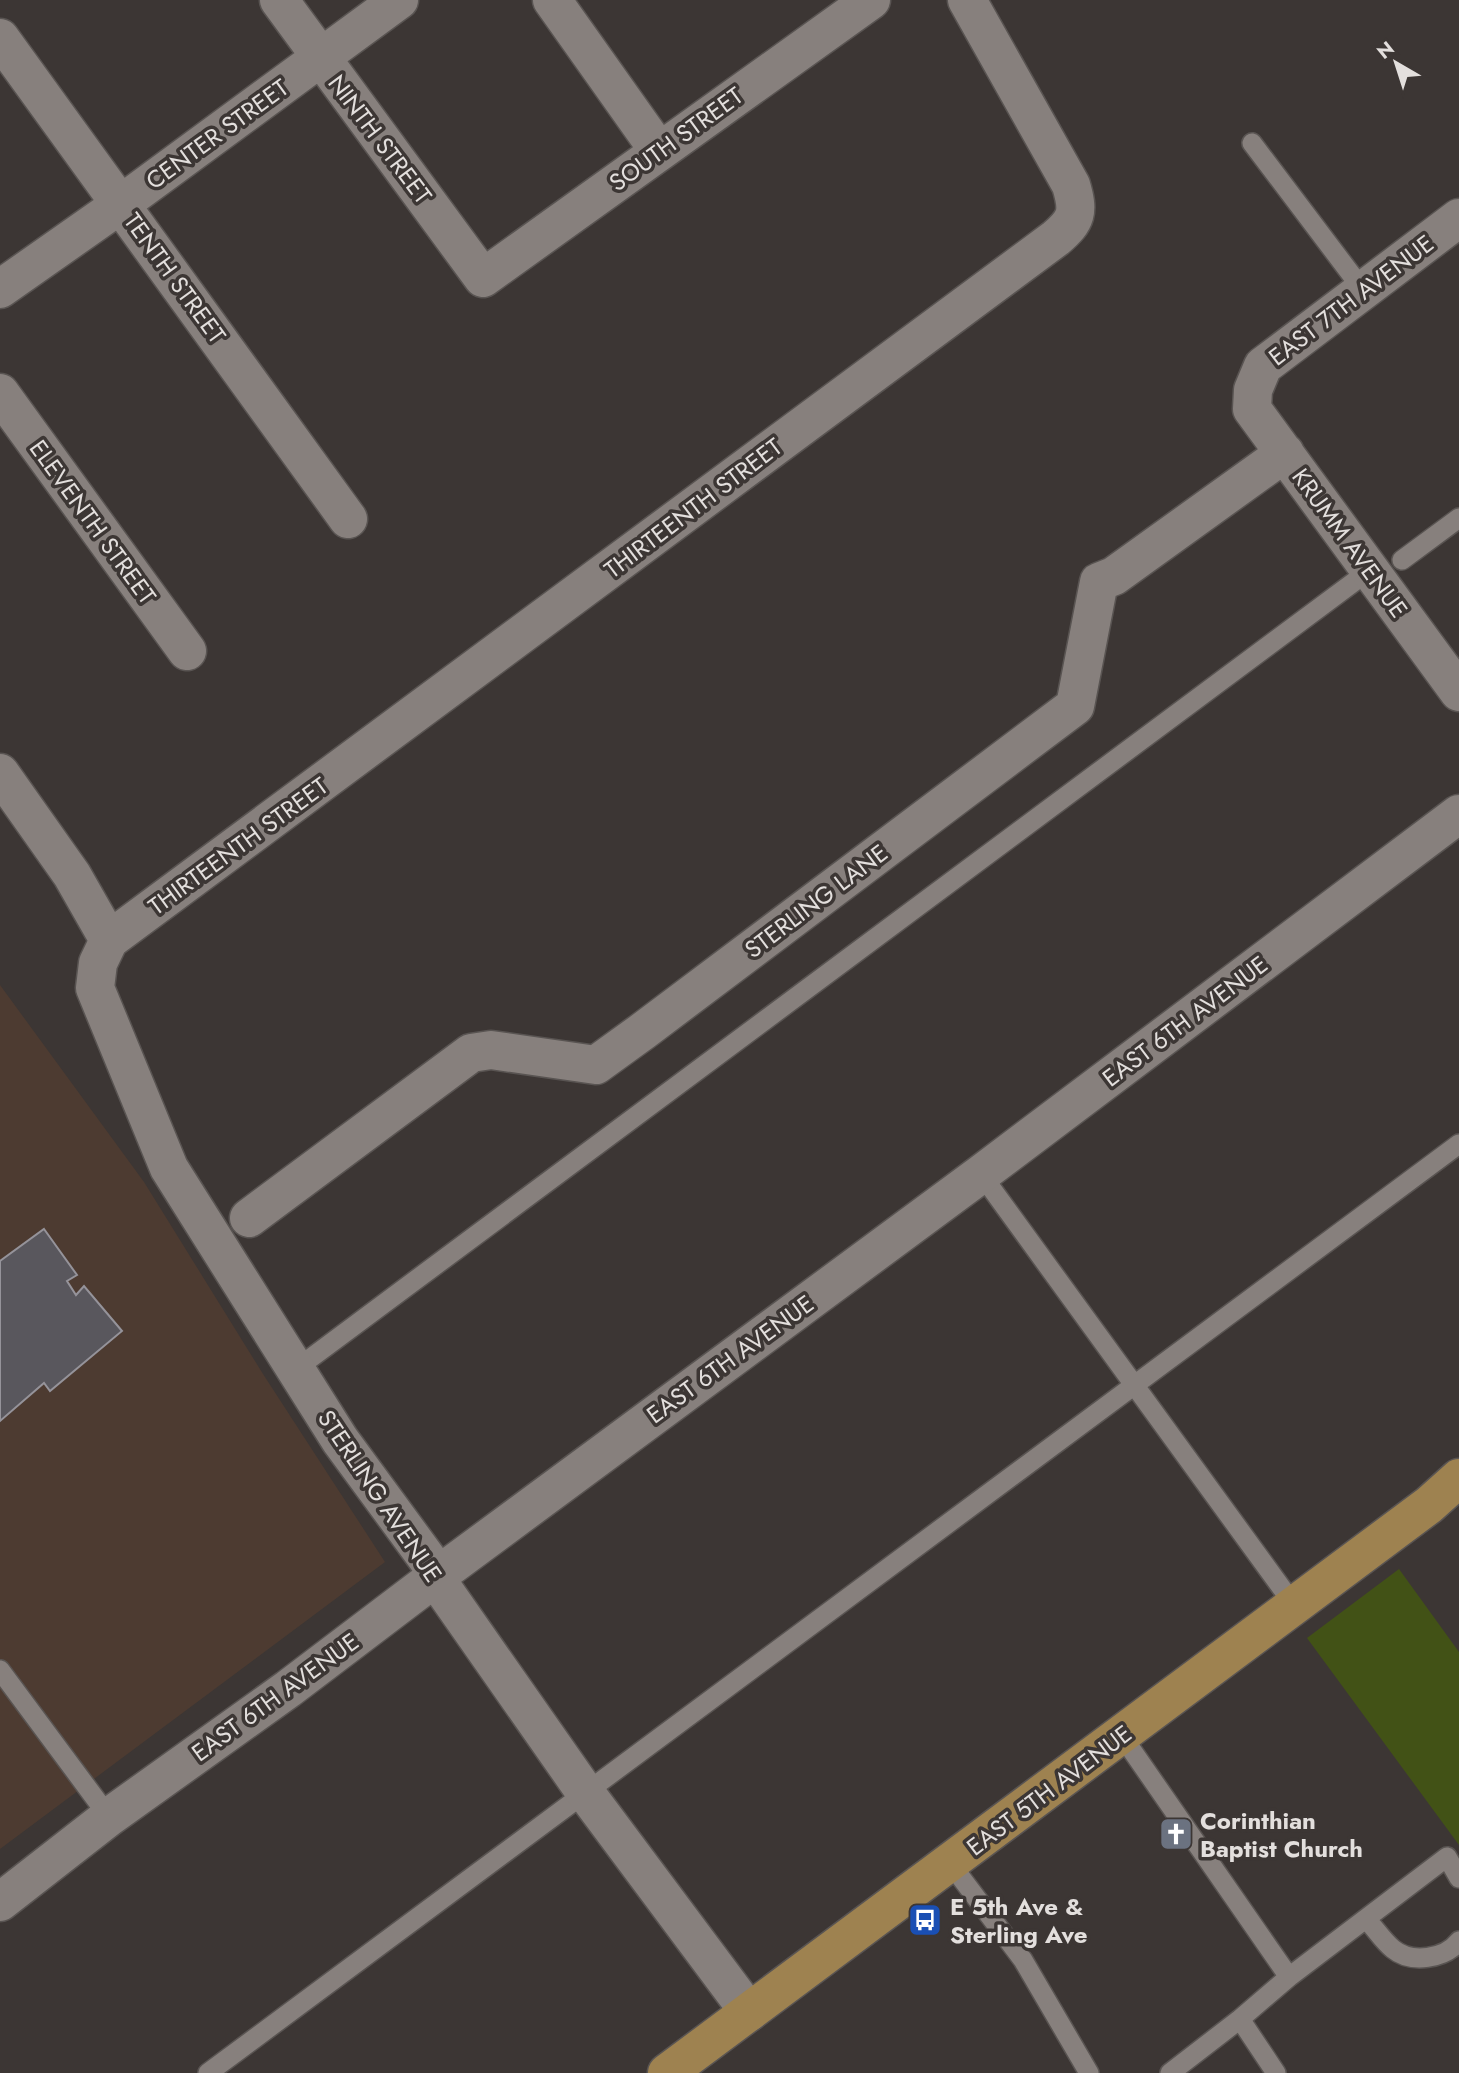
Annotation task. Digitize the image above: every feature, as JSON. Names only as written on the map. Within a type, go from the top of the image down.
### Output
[{"type":"main road","name":"EAST 5TH AVENUE","points":[[667,2073],[1444,1496],[1459,1478]]},
{"type":"street","name":"NINTH STREET","points":[[279,0],[483,278]]},
{"type":"street","name":"CENTER STREET","points":[[0,289],[121,204],[399,0]]},
{"type":"street","points":[[552,0],[659,151]]},
{"type":"street","name":"SOUTH STREET","points":[[483,278],[659,151],[831,11],[871,0]]},
{"type":"street","name":"THIRTEENTH STREET","points":[[109,940],[1071,225],[1077,205],[1072,185],[967,0]]},
{"type":"street","name":"TENTH STREET","points":[[0,38],[348,519]]},
{"type":"street","name":"EAST 7TH AVENUE","points":[[1253,390],[1263,366],[1459,218]]},
{"type":"street","name":"KRUMM AVENUE","points":[[1253,390],[1252,409],[1285,453],[1386,565],[1459,692]]},
{"type":"street","name":"ELEVENTH STREET","points":[[0,393],[187,651]]},
{"type":"street","name":"STERLING LANE","points":[[249,1217],[471,1053],[491,1050],[596,1065],[643,1031],[1075,706],[1099,582],[1114,576],[1285,453]]},
{"type":"street","points":[[0,773],[72,875],[109,940]]},
{"type":"street","name":"EAST 6TH AVENUE","points":[[0,1902],[109,1817],[288,1689],[981,1174],[1459,814]]},
{"type":"street","name":"STERLING AVENUE","points":[[109,940],[98,963],[95,988],[169,1168],[341,1440],[431,1564],[443,1589],[585,1792],[749,2012]]},
{"type":"lane","points":[[1252,143],[1363,290]]},
{"type":"lane","points":[[296,1369],[619,1127],[1386,565],[1459,518]]},
{"type":"lane","points":[[208,2073],[1459,1144]]},
{"type":"lane","points":[[981,1174],[1294,1605]]},
{"type":"lane","points":[[0,1670],[109,1817]]},
{"type":"lane","points":[[1122,1736],[1289,1977]]},
{"type":"lane","points":[[1170,2073],[1289,1977],[1447,1857],[1459,1878]]},
{"type":"lane","points":[[950,1864],[1023,1960],[1089,2073]]},
{"type":"lane","points":[[1366,1919],[1394,1950],[1422,1959],[1452,1950],[1459,1941]]},
{"type":"lane","points":[[1240,2019],[1276,2073]]},
{"type":"shaded area","points":[[0,985],[144,1182],[263,1374],[385,1562],[0,1849]]},
{"type":"green space","points":[[1399,1569],[1459,1652],[1459,1845],[1307,1638]]},
{"type":"building","points":[[44,1229],[77,1275],[67,1281],[76,1295],[84,1286],[122,1331],[50,1391],[44,1383],[0,1421],[0,1261]]},
{"type":"place","name":"Corinthian Baptist Church","points":[[1176,1834]]},
{"type":"place","name":"E 5th Ave & Sterling Ave","points":[[925,1920]]}]
